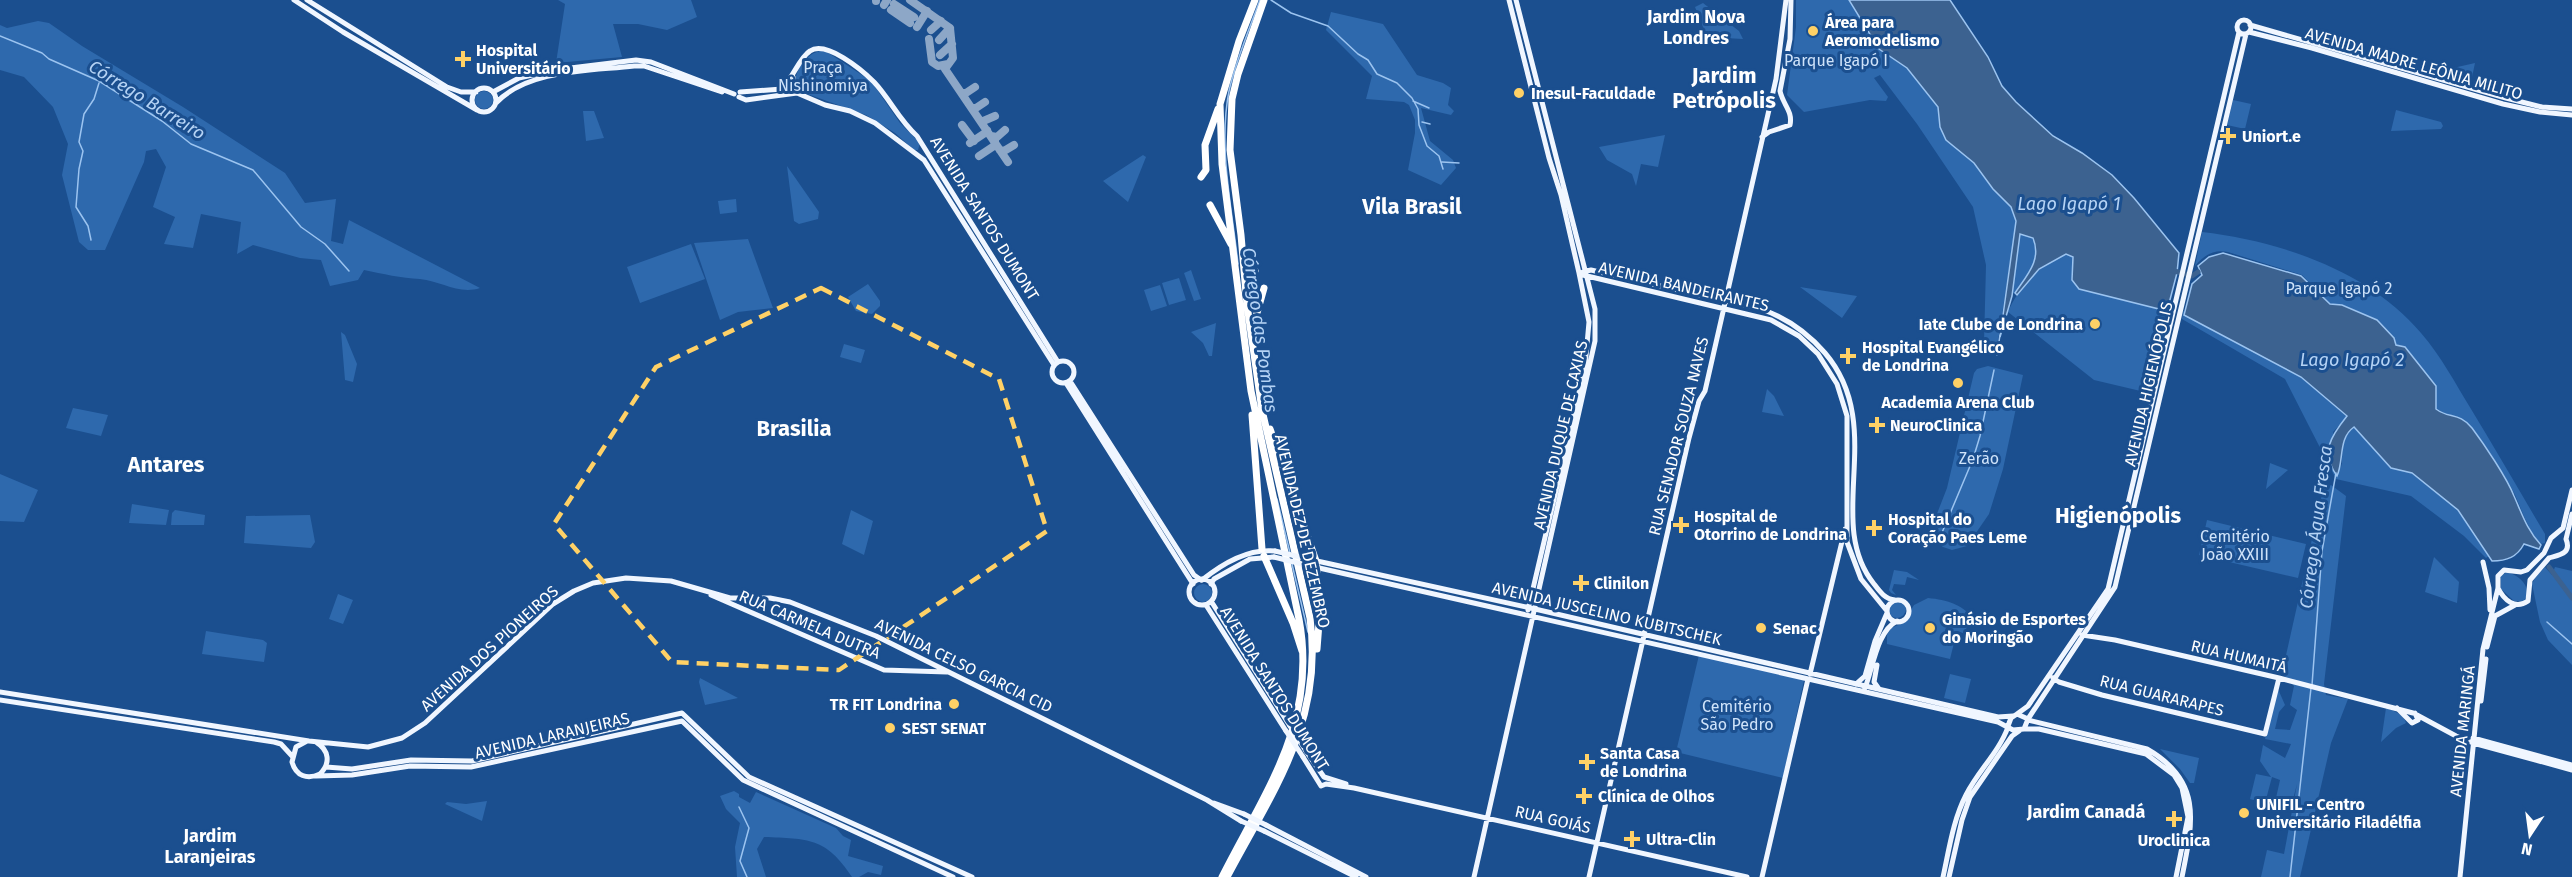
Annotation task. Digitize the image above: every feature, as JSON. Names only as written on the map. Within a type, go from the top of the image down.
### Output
[{"type":"highway","name":"AVENIDA DEZ DE DEZEMBRO","points":[[1222,877],[1288,748],[1295,729],[1303,687],[1304,659],[1299,619],[1251,391],[1222,164],[1220,104],[1255,0]]},
{"type":"highway","name":"AVENIDA DEZ DE DEZEMBRO","points":[[1227,877],[1293,753],[1305,718],[1312,675],[1313,643],[1310,618],[1262,410],[1247,305],[1230,150],[1232,99],[1238,74],[1264,0]]},
{"type":"highway","points":[[1201,177],[1206,170],[1204,153],[1206,140],[1220,104]]},
{"type":"highway","points":[[1210,204],[1234,249]]},
{"type":"highway","points":[[1241,235],[1248,267],[1255,271]]},
{"type":"highway","points":[[1252,330],[1264,288]]},
{"type":"highway","points":[[1251,391],[1263,553],[1293,623],[1304,659]]},
{"type":"highway","points":[[1262,410],[1316,564],[1319,623],[1312,675]]},
{"type":"main road","points":[[294,0],[434,82],[455,91],[476,92],[486,88],[493,92],[496,103]]},
{"type":"main road","points":[[307,0],[483,112],[490,111],[503,95],[521,85],[543,79],[634,66],[644,66],[695,87],[737,95]]},
{"type":"main road","name":"AVENIDA DUQUE DE CAXIAS","points":[[1509,0],[1536,104],[1563,193]]},
{"type":"main road","name":"AVENIDA DUQUE DE CAXIAS","points":[[1474,877],[1531,611],[1595,348],[1595,309],[1583,274],[1515,0]]},
{"type":"main road","points":[[1762,137],[1791,125],[1791,112],[1784,105],[1780,92],[1791,21],[1791,0]]},
{"type":"main road","name":"RUA SENADOR SOUZA NAVES","points":[[1589,877],[1684,458],[1699,401],[1705,391],[1767,119],[1780,59],[1781,28],[1786,3]]},
{"type":"main road","points":[[1783,14],[1791,21]]},
{"type":"main road","points":[[2246,20],[2250,25],[2247,33],[2239,32],[2237,27],[2240,21],[2246,20]]},
{"type":"main road","name":"AVENIDA MADRE LEÔNIA MILITO","points":[[2250,25],[2506,98],[2542,107],[2572,109]]},
{"type":"main road","name":"AVENIDA HIGIENÓPOLIS","points":[[2197,228],[2239,32]]},
{"type":"main road","name":"AVENIDA MADRE LEÔNIA MILITO","points":[[2247,33],[2504,104],[2540,112],[2572,115]]},
{"type":"main road","name":"AVENIDA HIGIENÓPOLIS","points":[[2022,729],[2108,590],[2247,33]]},
{"type":"main road","points":[[1518,34],[1523,35],[1526,41]]},
{"type":"main road","name":"AVENIDA SANTOS DUMONT","points":[[774,92],[783,88],[808,52],[819,48],[831,51],[874,82],[935,164],[1056,364]]},
{"type":"main road","points":[[493,92],[519,78],[554,69],[636,60],[651,62],[737,95]]},
{"type":"main road","points":[[793,75],[792,85],[797,93]]},
{"type":"main road","points":[[723,89],[727,83]]},
{"type":"main road","points":[[476,92],[472,99],[477,110]]},
{"type":"main road","name":"AVENIDA SANTOS DUMONT","points":[[737,95],[797,93],[856,114],[890,134],[924,160],[1056,364]]},
{"type":"main road","points":[[1536,104],[1542,118],[1546,119]]},
{"type":"main road","points":[[1769,108],[1784,105]]},
{"type":"main road","points":[[1767,119],[1771,127],[1777,129]]},
{"type":"main road","points":[[917,155],[923,147]]},
{"type":"main road","points":[[924,160],[928,158],[935,164]]},
{"type":"main road","name":"AVENIDA BANDEIRANTES","points":[[1583,274],[1592,270],[1785,319],[1814,340],[1831,360],[1846,386],[1855,420],[1853,530],[1857,553],[1876,587],[1886,597],[1895,600]]},
{"type":"main road","name":"AVENIDA BANDEIRANTES","points":[[1750,310],[1781,325],[1810,346],[1825,363],[1840,390],[1847,416],[1845,527],[1847,542],[1857,571],[1887,612]]},
{"type":"main road","points":[[1810,346],[1814,340]]},
{"type":"main road","points":[[1825,363],[1831,360]]},
{"type":"main road","points":[[1065,361],[1073,368],[1074,375],[1068,382],[1059,383],[1054,379],[1052,372],[1056,364],[1065,361]]},
{"type":"main road","points":[[1068,382],[1194,575],[1211,584],[1215,590],[1209,603],[1198,604],[1191,599],[1190,591],[1193,584],[1201,580]]},
{"type":"main road","points":[[1068,382],[1193,584]]},
{"type":"main road","points":[[2572,490],[2563,528],[2557,536],[2566,539],[2572,514]]},
{"type":"main road","points":[[1762,877],[1845,527]]},
{"type":"main road","name":"AVENIDA MARINGÁ","points":[[2462,877],[2483,650],[2500,573],[2504,570],[2522,572],[2530,568],[2557,536]]},
{"type":"main road","name":"AVENIDA MARINGÁ","points":[[2475,741],[2486,652],[2493,621],[2501,611],[2528,601],[2530,580],[2549,558],[2564,555],[2569,544],[2566,539]]},
{"type":"main road","name":"AVENIDA JUSCELINO KUBITSCHEK","points":[[1201,580],[1242,559],[1263,553],[1275,554],[1359,576],[1378,577],[1602,625],[1644,638]]},
{"type":"main road","name":"AVENIDA JUSCELINO KUBITSCHEK","points":[[1211,584],[1214,579],[1242,559]]},
{"type":"main road","points":[[2483,562],[2489,588],[2490,616]]},
{"type":"main road","name":"AVENIDA JUSCELINO KUBITSCHEK","points":[[1316,564],[1364,571],[1378,577]]},
{"type":"main road","points":[[1359,576],[1364,571]]},
{"type":"main road","name":"AVENIDA DOS PIONEIROS","points":[[0,693],[311,741],[368,747],[384,744],[413,732],[453,699],[553,604],[574,591],[593,583],[626,578],[671,580],[699,588]]},
{"type":"main road","name":"AVENIDA CELSO GARCIA CID","points":[[699,588],[730,598],[770,598],[821,612],[922,658],[1207,800],[1239,820],[1265,828]]},
{"type":"main road","name":"RUA CARMELA DUTRA","points":[[699,588],[724,603],[884,670],[950,672]]},
{"type":"main road","points":[[2498,588],[2505,599],[2515,604]]},
{"type":"main road","points":[[724,603],[730,598]]},
{"type":"main road","points":[[744,611],[745,603],[753,598]]},
{"type":"main road","points":[[1856,684],[1865,676],[1889,604],[1895,600],[1903,601],[1908,609],[1906,617],[1887,630],[1865,690]]},
{"type":"main road","name":"AVENIDA SANTOS DUMONT","points":[[1209,603],[1288,729],[1320,786]]},
{"type":"main road","name":"AVENIDA JUSCELINO KUBITSCHEK","points":[[1531,611],[1596,630],[1644,638],[1809,676],[2022,729]]},
{"type":"main road","points":[[1887,612],[1890,618],[1897,621]]},
{"type":"main road","points":[[1596,630],[1602,625]]},
{"type":"main road","name":"AVENIDA HIGIENÓPOLIS","points":[[2008,726],[2015,715],[2028,706],[2049,673],[2079,635]]},
{"type":"main road","name":"RUA HUMAITÁ","points":[[2079,635],[2115,640],[2396,707],[2430,721],[2456,736],[2475,741]]},
{"type":"main road","points":[[1878,651],[1874,682],[1880,690]]},
{"type":"main road","points":[[920,670],[922,658]]},
{"type":"main road","points":[[930,670],[934,664]]},
{"type":"main road","points":[[2049,673],[2053,679]]},
{"type":"main road","name":"AVENIDA JUSCELINO KUBITSCHEK","points":[[1809,676],[1856,684],[1865,690],[1880,690],[1998,717],[2015,715],[2028,719]]},
{"type":"main road","name":"RUA GUARARAPES","points":[[2053,679],[2102,695],[2265,734],[2279,678]]},
{"type":"main road","points":[[0,700],[274,742],[281,744],[292,756]]},
{"type":"main road","points":[[2396,707],[2412,723],[2430,721]]},
{"type":"main road","name":"AVENIDA LARANJEIRAS","points":[[326,767],[352,769],[411,760],[472,761],[682,714],[749,777],[972,877]]},
{"type":"main road","points":[[2408,719],[2415,714],[2416,722]]},
{"type":"main road","points":[[2028,719],[2146,754],[2176,774],[2187,787],[2192,814],[2181,874]]},
{"type":"main road","name":"AVENIDA LARANJEIRAS","points":[[316,776],[352,775],[410,766],[471,767],[651,726],[678,721],[686,722],[743,780],[953,877]]},
{"type":"main road","points":[[1943,877],[1956,819],[1966,794],[2003,739],[2008,726]]},
{"type":"main road","name":"AVENIDA SANTOS DUMONT","points":[[1288,729],[1324,777]]},
{"type":"main road","points":[[1949,877],[1962,820],[1970,797],[2012,736],[2022,729],[2039,729],[2076,735]]},
{"type":"main road","points":[[327,752],[311,741],[296,747],[292,756],[293,766],[298,774],[307,777],[316,776],[326,767],[327,752],[334,744]]},
{"type":"main road","points":[[2475,741],[2572,765]]},
{"type":"main road","points":[[2475,741],[2572,770]]},
{"type":"main road","points":[[2552,750],[2552,759]]},
{"type":"main road","points":[[2176,774],[2187,808],[2181,874]]},
{"type":"main road","name":"RUA GOIÁS","points":[[1324,777],[1354,788]]},
{"type":"main road","name":"RUA GOIÁS","points":[[1320,786],[1326,784],[1354,788],[1747,877]]},
{"type":"main road","name":"AVENIDA CELSO GARCIA CID","points":[[1207,800],[1243,813],[1265,828],[1336,864],[1356,877]]},
{"type":"main road","points":[[1239,820],[1236,815],[1243,813]]},
{"type":"main road","name":"AVENIDA CELSO GARCIA CID","points":[[1345,869],[1366,877]]},
{"type":"main road","points":[[2175,877],[2181,874]]},
{"type":"highlighted area","points":[[821,288],[999,379],[1047,531],[839,670],[672,662],[554,524],[656,367]]},
{"type":"green space","points":[[558,0],[691,0],[697,17],[667,30],[638,24],[613,24],[622,57],[556,63],[565,4]]},
{"type":"green space","name":"Parque Igapó I","points":[[1796,0],[1849,0],[1879,49],[1907,68],[1939,107],[1940,127],[1946,140],[1974,163],[1993,189],[2011,207],[2016,221],[1996,355],[1989,351],[1984,343],[1986,265],[1973,207],[1917,124],[1880,75],[1874,78],[1888,97],[1886,101],[1870,100],[1804,112],[1787,95],[1796,27]]},
{"type":"green space","points":[[1703,3],[1739,31],[1743,39],[1707,37],[1695,7]]},
{"type":"green space","points":[[1331,12],[1383,24],[1417,75],[1443,83],[1451,88],[1448,105],[1454,111],[1451,115],[1421,108],[1430,141],[1453,160],[1456,168],[1441,185],[1408,170],[1415,133],[1415,120],[1409,105],[1404,102],[1366,99],[1372,76],[1326,30]]},
{"type":"green space","points":[[38,21],[49,23],[285,173],[305,203],[336,199],[331,241],[343,244],[349,220],[480,288],[457,289],[428,280],[364,270],[358,280],[330,286],[321,260],[300,258],[253,245],[237,254],[241,222],[201,214],[193,248],[164,244],[175,217],[153,207],[166,167],[156,149],[146,151],[144,162],[105,250],[88,250],[79,242],[62,175],[68,144],[53,107],[24,77],[0,70],[0,25],[7,28]]},
{"type":"green space","name":"Praça Nishinomiya","points":[[821,51],[827,52],[871,81],[900,123],[920,143],[918,150],[914,150],[895,133],[866,115],[799,91],[794,85],[799,68],[811,55]]},
{"type":"green space","points":[[2475,63],[2470,87],[2430,74],[2431,73]]},
{"type":"green space","points":[[480,91],[488,91],[493,96],[491,107],[480,109],[475,104],[475,96]]},
{"type":"green space","points":[[2233,100],[2251,104],[2245,129],[2227,125]]},
{"type":"green space","points":[[2396,110],[2441,122],[2443,126],[2441,129],[2391,131]]},
{"type":"green space","points":[[583,111],[594,111],[604,138],[586,141]]},
{"type":"green space","points":[[1665,135],[1658,167],[1641,164],[1636,186],[1632,174],[1607,160],[1599,147]]},
{"type":"green space","points":[[1143,155],[1146,157],[1128,202],[1103,181]]},
{"type":"green space","points":[[787,166],[819,212],[818,219],[799,224],[794,221]]},
{"type":"green space","points":[[736,199],[737,212],[720,214],[718,201]]},
{"type":"green space","name":"Parque Igapó 2","points":[[2202,232],[2262,243],[2321,263],[2376,292],[2400,311],[2421,333],[2448,370],[2545,534],[2545,543],[2541,544],[2533,533],[2506,479],[2477,435],[2463,420],[2445,414],[2436,408],[2436,386],[2405,347],[2396,345],[2394,337],[2378,320],[2343,305],[2330,304],[2302,275],[2228,252],[2218,251],[2210,254],[2195,266]]},
{"type":"green space","points":[[2020,234],[2033,238],[2036,253],[2032,267],[2015,293],[2012,293]]},
{"type":"green space","points":[[748,239],[773,308],[738,312],[720,320],[694,243]]},
{"type":"green space","points":[[691,244],[705,279],[640,303],[627,267]]},
{"type":"green space","name":"Iate Clube de Londrina","points":[[2066,254],[2073,257],[2072,280],[2079,289],[2170,312],[2149,393],[2094,380],[2008,312],[2017,295],[2031,277],[2057,257]]},
{"type":"green space","points":[[1191,270],[1201,299],[1194,301],[1184,273]]},
{"type":"green space","points":[[1179,278],[1186,300],[1169,305],[1162,283]]},
{"type":"green space","points":[[868,284],[880,301],[880,306],[872,314],[856,311],[848,297]]},
{"type":"green space","points":[[1160,285],[1167,306],[1151,311],[1144,290]]},
{"type":"green space","points":[[1800,287],[1857,296],[1842,318]]},
{"type":"green space","points":[[2183,311],[2185,315],[2301,377],[2347,417],[2333,432],[2342,467],[2345,440],[2354,427],[2391,468],[2411,473],[2458,510],[2489,556],[2486,558],[2464,536],[2411,496],[2336,479],[2285,379],[2182,319]]},
{"type":"green space","points":[[1216,323],[1212,356],[1209,356],[1203,343],[1191,332]]},
{"type":"green space","points":[[341,332],[345,335],[357,364],[353,382],[345,380]]},
{"type":"green space","points":[[844,344],[865,350],[861,363],[840,357]]},
{"type":"green space","name":"Zerão","points":[[1988,366],[2023,375],[2003,469],[1989,514],[1967,546],[1952,550],[1936,541],[1933,524],[1947,488],[1974,373],[1977,369]]},
{"type":"green space","points":[[1767,389],[1774,396],[1784,416],[1762,412]]},
{"type":"green space","points":[[73,408],[108,415],[101,436],[66,428]]},
{"type":"green space","points":[[2270,463],[2288,470],[2266,489]]},
{"type":"green space","points":[[0,474],[38,490],[24,522],[0,521]]},
{"type":"green space","points":[[2331,485],[2346,496],[2324,684],[2326,695],[2348,699],[2331,743],[2300,877],[2261,877],[2267,850],[2284,854],[2297,784],[2290,811],[2274,807],[2280,780],[2272,777],[2265,803],[2250,799],[2256,774],[2271,777],[2260,761],[2263,745],[2285,758],[2291,744],[2265,739],[2278,689],[2285,705],[2279,712],[2275,729],[2290,730],[2297,710],[2290,705],[2294,686],[2282,673],[2323,490]]},
{"type":"green space","points":[[132,504],[169,510],[166,525],[129,523]]},
{"type":"green space","points":[[175,510],[205,515],[204,525],[171,525],[172,513]]},
{"type":"green space","points":[[851,510],[873,521],[864,555],[842,544]]},
{"type":"green space","points":[[310,515],[315,542],[311,548],[244,543],[246,516]]},
{"type":"green space","name":"Cemitério João XXIII","points":[[2207,520],[2306,544],[2298,578],[2199,555]]},
{"type":"green space","points":[[2434,557],[2459,582],[2457,603],[2425,592]]},
{"type":"green space","points":[[2545,567],[2552,575],[2555,567],[2572,571],[2572,665],[2548,640],[2540,622],[2532,584]]},
{"type":"green space","points":[[1894,570],[1907,572],[1919,580],[1907,577],[1905,585],[1894,584],[1892,590],[1896,595],[1891,593],[1889,590]]},
{"type":"green space","points":[[2507,572],[2524,583],[2527,591],[2524,601],[2514,601],[2501,589],[2501,576]]},
{"type":"green space","points":[[1203,584],[1209,587],[1212,593],[1209,599],[1203,602],[1197,599],[1194,593],[1197,587]]},
{"type":"green space","points":[[338,594],[353,600],[343,624],[329,619]]},
{"type":"green space","name":"Ginásio de Esportes do Moringão","points":[[1928,598],[1953,604],[1964,609],[1974,618],[1963,633],[1957,631],[1950,659],[1887,644],[1887,635],[1891,628],[1903,623],[1914,605]]},
{"type":"green space","points":[[1897,600],[1903,603],[1906,609],[1903,615],[1897,618],[1891,615],[1888,609],[1891,603]]},
{"type":"green space","points":[[206,631],[263,640],[267,643],[264,662],[202,654]]},
{"type":"green space","name":"Cemitério São Pedro","points":[[1699,655],[1804,680],[1783,778],[1676,752]]},
{"type":"green space","points":[[1950,674],[1971,679],[1965,703],[1944,698]]},
{"type":"green space","points":[[700,678],[738,698],[705,705]]},
{"type":"green space","points":[[2386,708],[2401,715],[2406,723],[2396,728],[2381,742]]},
{"type":"green space","points":[[2160,749],[2199,758],[2194,783],[2190,783]]},
{"type":"green space","points":[[734,791],[750,803],[756,792],[836,828],[843,836],[851,840],[848,856],[883,866],[881,875],[868,872],[859,877],[852,877],[843,864],[824,847],[793,838],[764,837],[757,849],[766,877],[737,877],[735,847],[740,823],[726,809],[720,796]]},
{"type":"green space","points":[[487,801],[482,821],[445,804],[447,802],[466,804]]},
{"type":"water","name":"Lago Igapó 1","points":[[1849,0],[1950,0],[1988,57],[2002,86],[2016,102],[2053,136],[2082,153],[2112,175],[2179,253],[2177,273],[2167,311],[2079,289],[2072,280],[2073,257],[2066,254],[2039,269],[2017,295],[2015,293],[2032,267],[2036,253],[2033,238],[2020,234],[2012,296],[2000,337],[2016,221],[2011,207],[1993,189],[1974,163],[1946,140],[1940,127],[1938,107],[1907,68],[1879,49]]},
{"type":"water","name":"Lago Igapó 2","points":[[2223,253],[2301,276],[2330,304],[2342,305],[2377,320],[2394,338],[2396,345],[2405,347],[2436,386],[2436,409],[2463,420],[2477,435],[2511,489],[2528,528],[2541,545],[2539,549],[2524,544],[2511,557],[2492,561],[2458,510],[2412,473],[2391,468],[2354,427],[2343,443],[2337,476],[2328,452],[2332,437],[2347,416],[2301,377],[2184,315],[2192,284],[2202,275],[2198,266],[2209,257]]},
{"type":"waterway","name":"Córrego das Pombas","points":[[1238,264],[1225,156],[1226,112],[1235,68],[1260,0]]},
{"type":"waterway","points":[[1271,0],[1291,13],[1328,26],[1358,54],[1368,60],[1377,74],[1397,83],[1412,98],[1418,109],[1419,125],[1427,146],[1439,156],[1443,169]]},
{"type":"waterway","name":"Córrego Barreiro","points":[[0,36],[42,53],[49,59],[99,81],[162,121],[191,144],[253,170],[301,227],[325,244],[349,271]]},
{"type":"waterway","points":[[91,240],[88,226],[76,207],[83,151],[79,142],[84,114],[94,99],[99,83]]},
{"type":"waterway","points":[[1413,101],[1429,108]]},
{"type":"waterway","points":[[1422,122],[1430,124]]},
{"type":"waterway","points":[[1442,162],[1459,163]]},
{"type":"waterway","points":[[2171,270],[2192,276],[2198,272]]},
{"type":"waterway","points":[[1997,355],[2000,335]]},
{"type":"waterway","points":[[1938,536],[1941,535],[1973,459],[1994,370]]},
{"type":"waterway","name":"Córrego Água Fresca","points":[[2312,685],[2322,551],[2336,473]]},
{"type":"waterway","name":"Córrego das Pombas","points":[[1277,499],[1290,553]]},
{"type":"waterway","name":"Córrego das Pombas","points":[[1292,564],[1308,632]]},
{"type":"waterway","points":[[2549,567],[2572,598]]},
{"type":"waterway","points":[[2547,622],[2572,644]]},
{"type":"waterway","name":"Córrego Água Fresca","points":[[2290,877],[2311,688]]},
{"type":"waterway","points":[[739,807],[749,828],[740,861],[747,877]]},
{"type":"taxiway","points":[[884,5],[887,0]]},
{"type":"taxiway","points":[[910,0],[950,28],[953,58],[945,69],[1008,162]]},
{"type":"taxiway","points":[[894,4],[914,17]]},
{"type":"taxiway","points":[[891,10],[910,23]]},
{"type":"taxiway","points":[[917,27],[927,11]]},
{"type":"taxiway","points":[[931,30],[941,21]]},
{"type":"taxiway","points":[[939,40],[950,28]]},
{"type":"taxiway","points":[[929,39],[932,62],[938,66],[948,64]]},
{"type":"taxiway","points":[[940,55],[952,44]]},
{"type":"taxiway","points":[[962,93],[975,87]]},
{"type":"taxiway","points":[[972,108],[985,102]]},
{"type":"taxiway","points":[[981,122],[995,116]]},
{"type":"taxiway","points":[[962,125],[974,141]]},
{"type":"taxiway","points":[[970,143],[987,130]]},
{"type":"taxiway","points":[[991,136],[997,137],[1005,130]]},
{"type":"taxiway","points":[[979,156],[994,146],[995,141]]},
{"type":"taxiway","points":[[1000,150],[1004,151],[1014,145]]},
{"type":"place","name":"Área para Aeromodelismo","points":[[1813,31]]},
{"type":"place","name":"Hospital Universitário","points":[[463,59]]},
{"type":"place","name":"Inesul-Faculdade","points":[[1519,93]]},
{"type":"place","name":"Uniort.e","points":[[2228,136]]},
{"type":"place","name":"Iate Clube de Londrina","points":[[2095,324]]},
{"type":"place","name":"Hospital Evangélico de Londrina","points":[[1848,356]]},
{"type":"place","name":"Academia Arena Club","points":[[1958,383]]},
{"type":"place","name":"NeuroClinica","points":[[1877,425]]},
{"type":"place","name":"Hospital de Otorrino de Londrina","points":[[1681,525]]},
{"type":"place","name":"Hospital do Coração Paes Leme","points":[[1874,528]]},
{"type":"place","name":"Clinilon","points":[[1581,583]]},
{"type":"place","name":"Senac","points":[[1761,628]]},
{"type":"place","name":"Ginásio de Esportes do Moringão","points":[[1930,628]]},
{"type":"place","name":"TR FIT Londrina","points":[[954,704]]},
{"type":"place","name":"SEST SENAT","points":[[890,728]]},
{"type":"place","name":"Santa Casa de Londrina","points":[[1587,762]]},
{"type":"place","name":"Clínica de Olhos","points":[[1584,796]]},
{"type":"place","name":"UNIFIL - Centro Universitário Filadélfia","points":[[2244,813]]},
{"type":"place","name":"Uroclinica","points":[[2174,819]]},
{"type":"place","name":"Ultra-Clin","points":[[1632,839]]},
{"type":"district","name":"Jardim Nova Londres","points":[[1696,27]]},
{"type":"district","name":"Jardim Petrópolis","points":[[1724,88]]},
{"type":"district","name":"Vila Brasil","points":[[1412,206]]},
{"type":"district","name":"Brasilia","points":[[794,428]]},
{"type":"district","name":"Antares","points":[[166,464]]},
{"type":"district","name":"Higienópolis","points":[[2118,515]]},
{"type":"district","name":"Jardim Canadá","points":[[2086,812]]},
{"type":"district","name":"Jardim Laranjeiras","points":[[210,846]]}]
